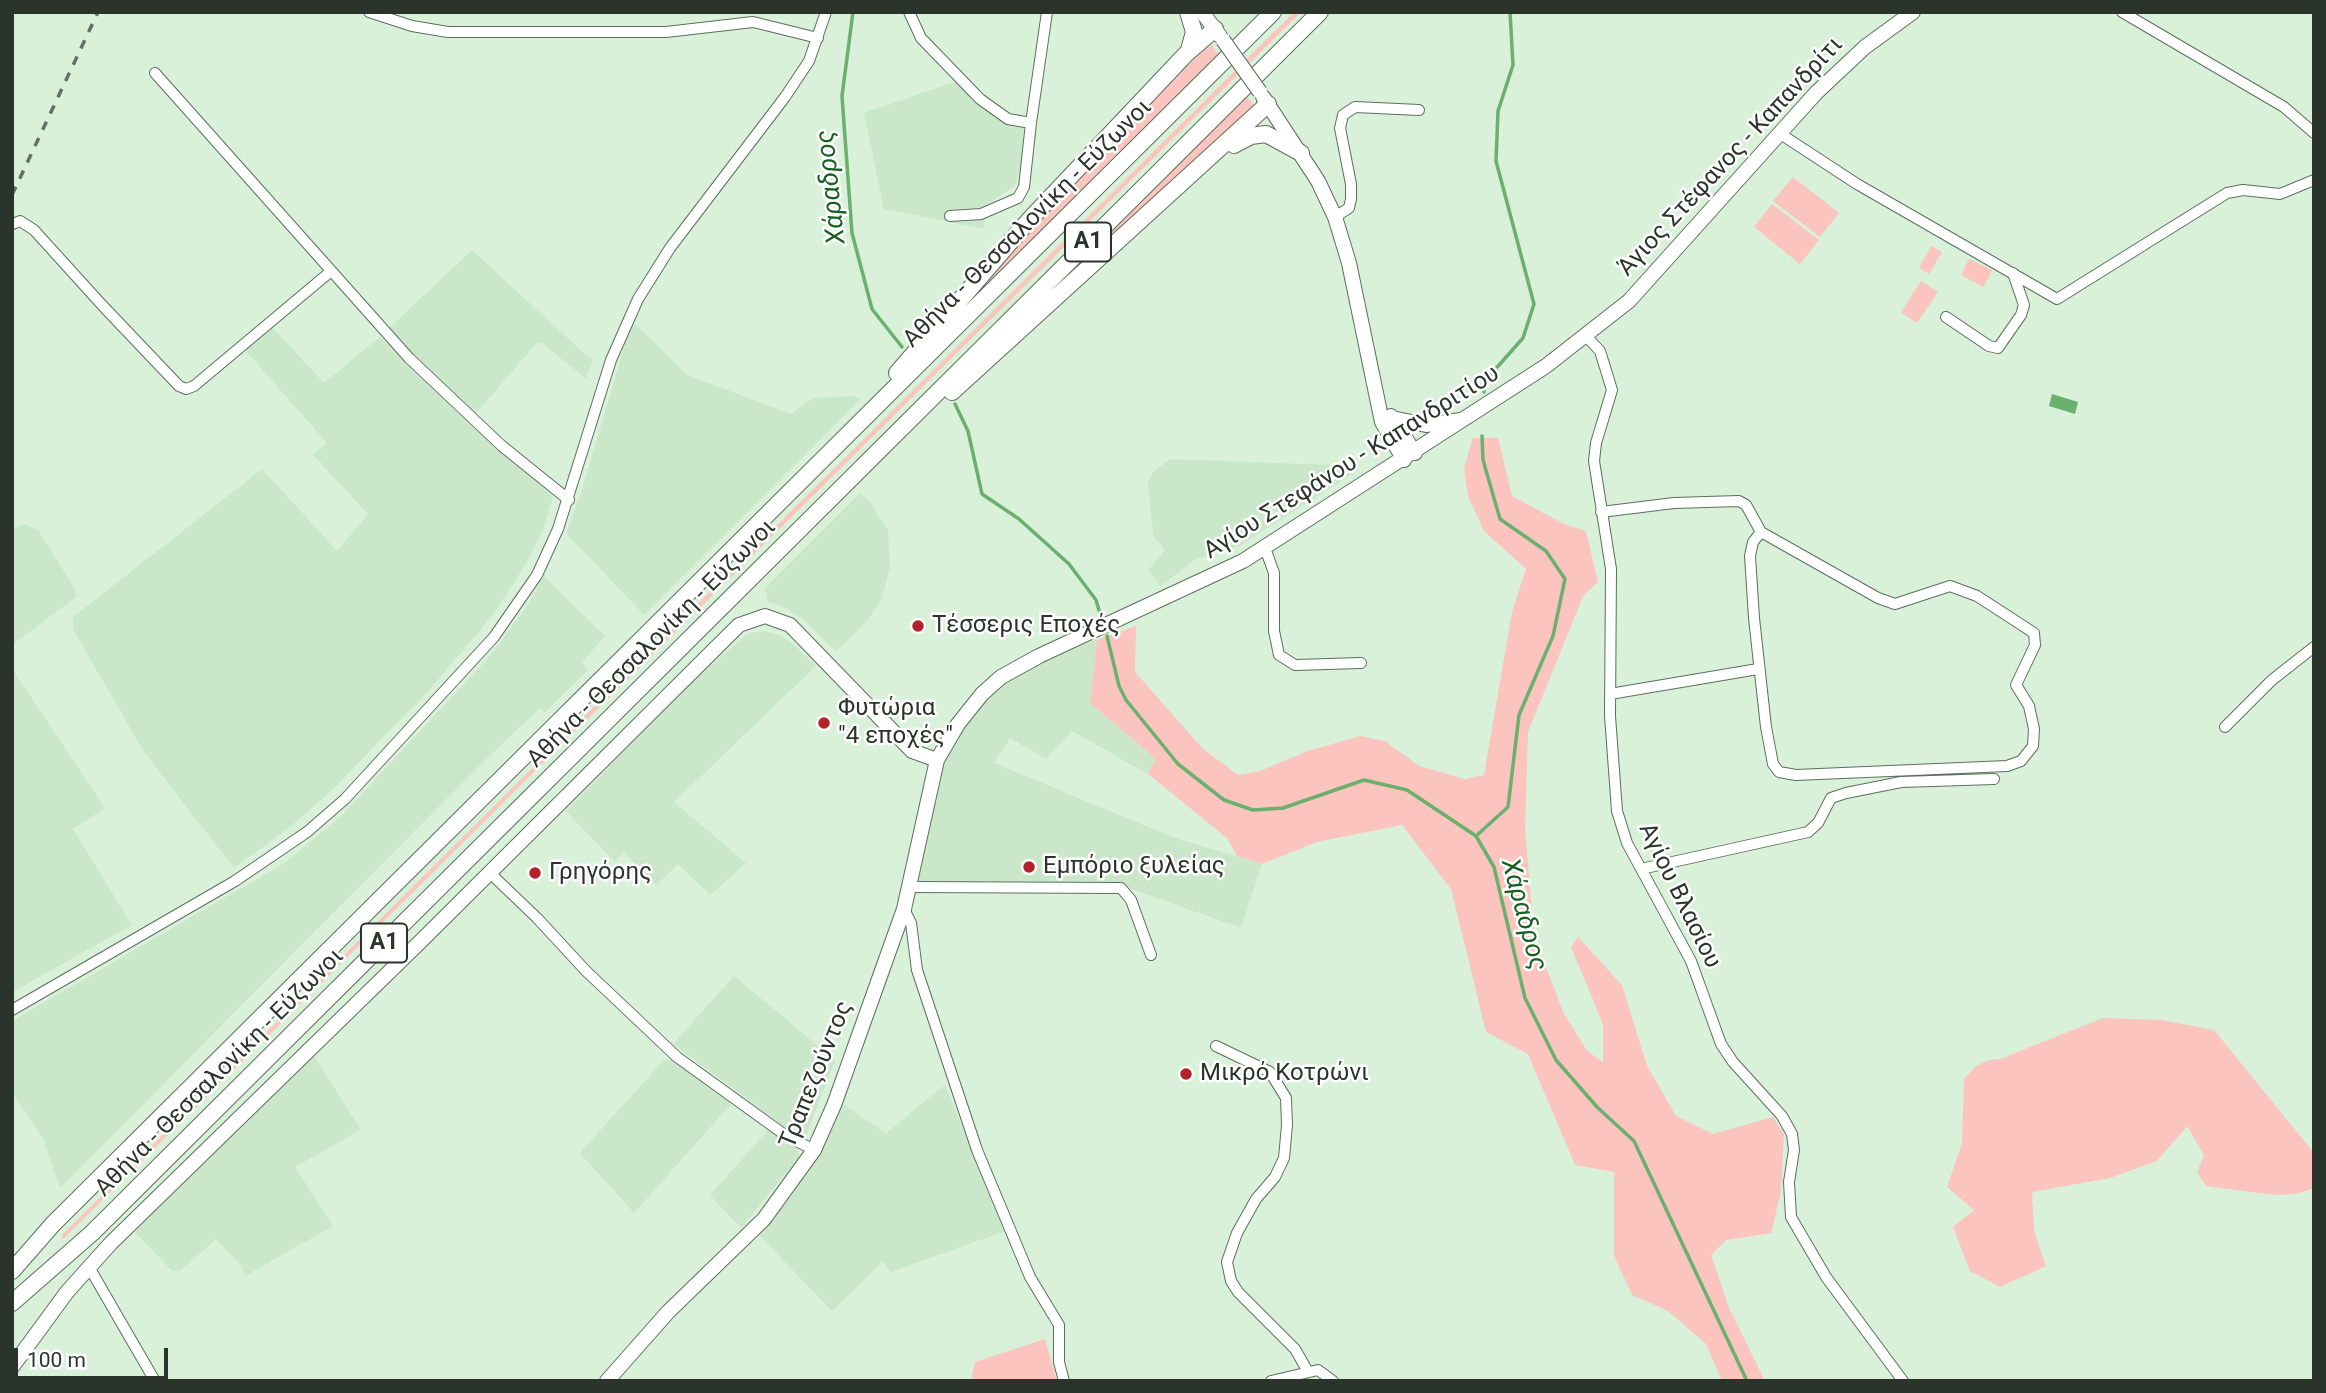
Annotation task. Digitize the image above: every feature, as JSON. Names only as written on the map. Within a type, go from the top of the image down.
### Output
[{"type":"highway","points":[[1186,54],[1194,32],[1188,12]]},
{"type":"highway","name":"Αθήνα - Θεσσαλονίκη - Εύζωνοι","points":[[12,1271],[53,1224],[1273,12]]},
{"type":"highway","name":"Αθήνα - Θεσσαλονίκη - Εύζωνοι","points":[[12,1303],[83,1241],[1320,12]]},
{"type":"highway","points":[[835,447],[1004,248],[1186,54],[1219,34]]},
{"type":"highway","points":[[857,472],[939,404],[1213,156],[1264,98]]},
{"type":"highway","points":[[1213,156],[1251,136],[1266,134],[1301,153]]},
{"type":"main road","points":[[1202,12],[1301,153],[1335,217],[1349,263],[1382,422],[1410,456]]},
{"type":"main road","name":"Άγιος Στέφανος - Καπανδρίτι","points":[[1586,337],[1653,276],[1779,133],[1837,72],[1913,12]]},
{"type":"main road","name":"Αγίου Στεφάνου - Καπανδριτίου","points":[[937,760],[966,713],[982,694],[1008,673],[1038,656],[1221,573],[1265,548],[1469,418],[1586,337]]},
{"type":"main road","points":[[1377,400],[1392,418],[1410,456]]},
{"type":"main road","points":[[1392,418],[1426,425],[1469,418]]},
{"type":"main road","points":[[12,1367],[31,1338],[89,1267],[739,625],[755,617],[778,619],[796,629],[912,751],[937,760]]},
{"type":"main road","name":"Τραπεζούντος","points":[[607,1381],[668,1312],[764,1219],[814,1150],[834,1105],[904,909],[937,760]]},
{"type":"street","points":[[369,12],[412,26],[448,32],[666,32],[753,22],[818,38]]},
{"type":"street","points":[[12,1010],[246,874],[289,846],[345,799],[463,672],[513,612],[549,552],[569,500],[611,360],[638,299],[670,247],[785,97],[809,61],[825,12]]},
{"type":"street","points":[[909,12],[921,38],[980,99],[1008,119],[1031,123]]},
{"type":"street","points":[[950,216],[981,214],[1018,198],[1024,187],[1048,12]]},
{"type":"street","points":[[2122,12],[2284,107],[2314,133]]},
{"type":"street","points":[[155,73],[235,159],[330,272],[437,384],[502,446],[569,500]]},
{"type":"street","points":[[1335,217],[1349,208],[1351,199],[1351,184],[1339,128],[1343,115],[1355,107],[1419,110]]},
{"type":"street","points":[[1779,133],[1857,184],[2052,297],[2062,299],[2070,288],[2227,193],[2243,190],[2280,194],[2314,180]]},
{"type":"street","points":[[13,225],[24,223],[34,230],[102,305],[180,386],[186,389],[194,386],[330,272]]},
{"type":"street","points":[[1946,317],[1989,346],[1998,348],[2021,315],[2024,305],[2013,273]]},
{"type":"street","name":"Αγίου Βλασίου","points":[[1586,337],[1600,351],[1612,390],[1596,443],[1594,461],[1611,569],[1610,694],[1617,811],[1627,843],[1691,961],[1721,1044],[1733,1062],[1782,1116],[1792,1134],[1794,1150],[1789,1182],[1791,1217],[1826,1277],[1903,1381]]},
{"type":"street","points":[[1601,512],[1674,503],[1739,501],[1746,505],[1761,531],[1895,604],[1950,586],[1978,596],[2029,627],[2034,633],[2035,646],[2016,685],[2029,706],[2034,729],[2033,746],[2021,761],[2007,766],[1786,774],[1779,772],[1773,764],[1758,669],[1750,556],[1753,542],[1761,531]]},
{"type":"street","points":[[1265,548],[1274,573],[1274,631],[1279,655],[1295,664],[1361,663]]},
{"type":"street","points":[[2225,727],[2272,680],[2314,648]]},
{"type":"street","points":[[1610,694],[1758,669]]},
{"type":"street","points":[[1641,869],[1808,832],[1818,823],[1831,798],[1846,793],[1901,782],[1994,779]]},
{"type":"street","points":[[490,873],[586,971],[677,1057],[785,1135],[814,1150]]},
{"type":"street","points":[[909,887],[1121,888],[1131,900],[1151,954]]},
{"type":"street","points":[[904,909],[911,923],[917,971],[977,1150],[1030,1278],[1059,1325],[1059,1362],[1064,1381]]},
{"type":"street","points":[[1216,1045],[1270,1072],[1286,1098],[1284,1158],[1275,1177],[1250,1210],[1227,1262],[1230,1281],[1238,1292],[1295,1349],[1307,1370]]},
{"type":"street","points":[[89,1267],[155,1381]]},
{"type":"street","points":[[1271,1381],[1307,1370],[1318,1370],[1333,1381]]},
{"type":"shaded area","points":[[1294,12],[1301,12],[62,1240],[62,1235]]},
{"type":"shaded area","points":[[1212,45],[1219,55],[938,332],[1088,165],[1204,49]]},
{"type":"shaded area","points":[[957,81],[991,114],[1006,124],[1024,127],[1020,169],[1014,186],[986,205],[984,229],[884,209],[864,113]]},
{"type":"shaded area","points":[[1245,93],[1254,105],[981,357]]},
{"type":"shaded area","points":[[1793,177],[1839,213],[1820,237],[1773,201]]},
{"type":"shaded area","points":[[1772,204],[1819,240],[1800,264],[1754,227]]},
{"type":"shaded area","points":[[1931,246],[1942,252],[1929,274],[1919,268]]},
{"type":"shaded area","points":[[472,250],[589,358],[593,358],[586,379],[542,343],[537,343],[474,415],[387,330]]},
{"type":"shaded area","points":[[1969,259],[1992,270],[1984,287],[1961,275]]},
{"type":"shaded area","points":[[1921,281],[1938,292],[1917,323],[1901,312]]},
{"type":"shaded area","points":[[632,321],[687,375],[791,414],[813,398],[855,396],[860,400],[644,615],[566,533],[580,496]]},
{"type":"shaded area","points":[[272,327],[324,383],[380,337],[464,419],[553,496],[544,527],[526,563],[498,608],[429,690],[333,789],[291,826],[234,868],[144,752],[73,629],[73,617],[262,469],[337,551],[368,514],[313,455],[327,443],[245,350]]},
{"type":"shaded area","points":[[2052,394],[2078,402],[2075,414],[2049,406]]},
{"type":"shaded area","points":[[1473,438],[1498,438],[1512,496],[1564,524],[1586,531],[1598,582],[1583,596],[1528,732],[1525,829],[1534,935],[1563,1012],[1587,1051],[1603,1062],[1603,1024],[1571,947],[1578,937],[1622,985],[1647,1066],[1676,1116],[1713,1134],[1773,1117],[1784,1134],[1781,1191],[1771,1233],[1726,1240],[1711,1255],[1729,1308],[1765,1381],[1722,1381],[1706,1344],[1668,1311],[1632,1295],[1614,1256],[1614,1172],[1575,1165],[1528,1054],[1486,1032],[1451,889],[1402,825],[1317,842],[1262,864],[1237,856],[1227,838],[1148,774],[1156,759],[1090,703],[1097,640],[1136,626],[1135,672],[1203,749],[1238,775],[1260,771],[1308,751],[1360,736],[1385,741],[1419,766],[1465,779],[1484,775],[1512,612],[1526,569],[1484,531],[1468,496],[1464,468]]},
{"type":"shaded area","points":[[1171,459],[1356,466],[1359,470],[1239,546],[1196,559],[1160,586],[1148,570],[1165,550],[1153,535],[1148,482],[1155,470]]},
{"type":"shaded area","points":[[860,493],[869,501],[888,531],[890,568],[881,601],[862,627],[836,651],[805,621],[788,609],[768,602],[765,588]]},
{"type":"shaded area","points":[[25,524],[38,530],[75,589],[76,597],[12,645],[12,530]]},
{"type":"shaded area","points":[[544,576],[605,636],[582,662],[588,670],[545,712],[540,708],[485,760],[60,1188],[43,1138],[12,1093],[12,1021],[286,862],[340,817],[490,656],[527,606]]},
{"type":"shaded area","points":[[765,631],[780,635],[791,642],[816,666],[674,802],[746,863],[710,895],[678,864],[656,885],[624,852],[614,861],[566,811],[687,687],[749,633]]},
{"type":"shaded area","points":[[1097,640],[1090,703],[1156,759],[1148,774],[1072,731],[1046,759],[1010,738],[994,763],[1175,838],[1262,864],[1241,928],[1118,884],[913,884],[938,767],[981,701],[1009,678],[1039,660]]},
{"type":"shaded area","points":[[12,669],[105,808],[73,829],[132,925],[12,992]]},
{"type":"shaded area","points":[[734,976],[835,1060],[804,1141],[673,1044]]},
{"type":"shaded area","points":[[2103,1018],[2161,1020],[2214,1030],[2314,1153],[2314,1188],[2296,1194],[2274,1195],[2206,1186],[2197,1172],[2204,1155],[2187,1126],[2157,1161],[2110,1178],[2032,1192],[2034,1231],[2046,1266],[2000,1287],[1970,1271],[1953,1227],[1974,1210],[1947,1187],[1962,1143],[1964,1079],[1975,1067],[1988,1060],[2000,1059]]},
{"type":"shaded area","points":[[314,1056],[361,1130],[295,1167],[333,1226],[245,1276],[240,1264],[216,1239],[180,1271],[172,1271],[134,1231]]},
{"type":"shaded area","points":[[672,1059],[731,1104],[634,1213],[580,1153],[663,1061]]},
{"type":"shaded area","points":[[945,1085],[1005,1231],[891,1272],[883,1261],[832,1311],[758,1234],[788,1201],[809,1169],[826,1141],[841,1103],[886,1133]]},
{"type":"shaded area","points":[[769,1129],[797,1148],[799,1157],[741,1228],[710,1195]]},
{"type":"shaded area","points":[[1045,1339],[1057,1381],[971,1381],[975,1362]]},
{"type":"waterway","name":"Χάραδρος","points":[[853,12],[842,96],[852,233],[872,309],[902,347]]},
{"type":"waterway","points":[[1484,392],[1484,382],[1523,338],[1534,304],[1496,161],[1498,111],[1513,65],[1510,12]]},
{"type":"waterway","name":"Χάραδρος","points":[[955,404],[968,431],[982,494],[1019,519],[1069,564],[1096,600],[1101,617]]},
{"type":"waterway","points":[[1476,836],[1508,807],[1519,715],[1553,636],[1565,579],[1546,551],[1500,519],[1483,460],[1482,436]]},
{"type":"waterway","name":"Χάραδρος","points":[[1107,636],[1119,686],[1126,700],[1178,764],[1224,800],[1253,810],[1283,808],[1364,780],[1407,790],[1476,836],[1494,867],[1525,998],[1556,1060],[1597,1107],[1634,1141],[1747,1381]]},
{"type":"railway","points":[[12,195],[98,12]]},
{"type":"place","name":"Τέσσερις Εποχές","points":[[918,626]]},
{"type":"place","name":"Φυτώρια \"4 εποχές\"","points":[[824,723]]},
{"type":"place","name":"Εμπόριο ξυλείας","points":[[1029,867]]},
{"type":"place","name":"Γρηγόρης","points":[[535,873]]},
{"type":"place","name":"Μικρό Κοτρώνι","points":[[1186,1074]]}]
